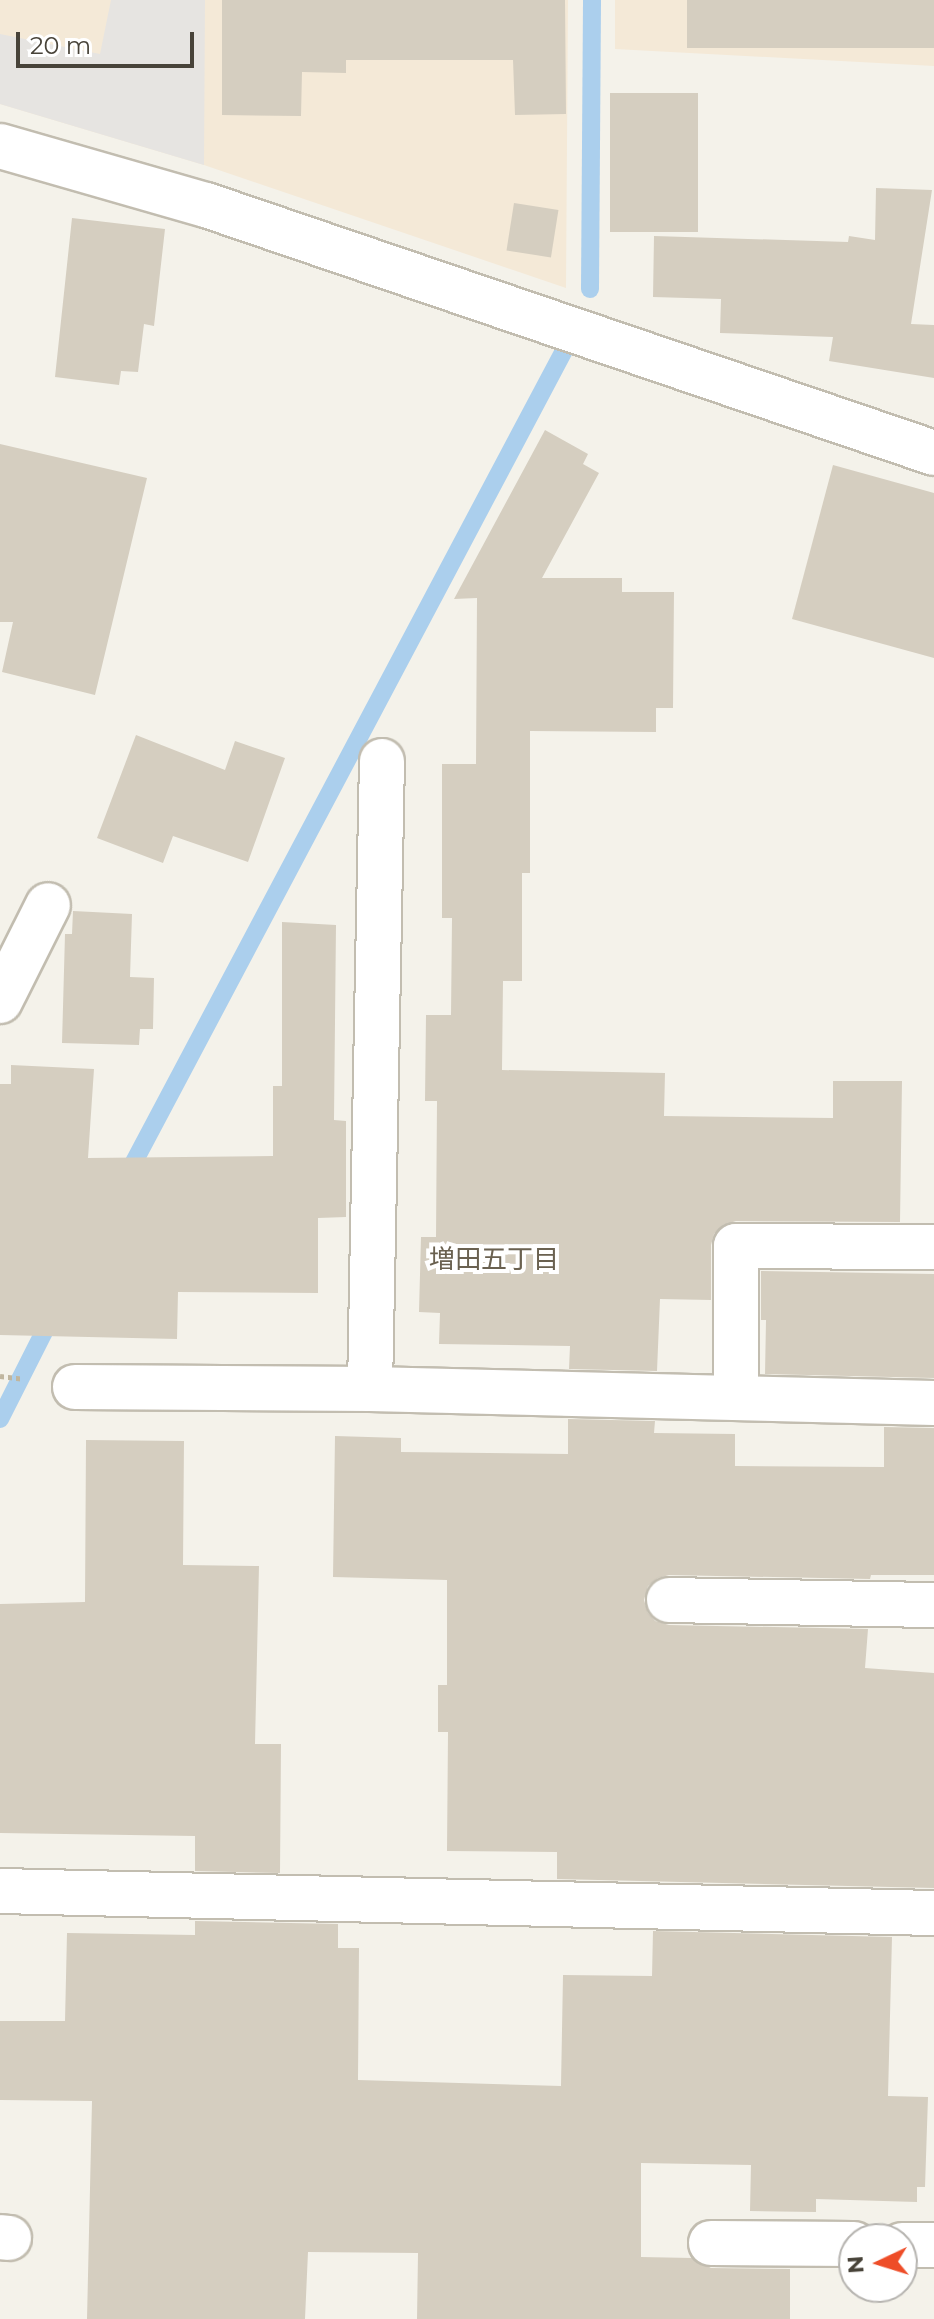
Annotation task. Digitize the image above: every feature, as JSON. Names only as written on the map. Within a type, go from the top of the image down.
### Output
[{"type":"street","points":[[0,146],[206,205],[934,453]]},
{"type":"street","points":[[370,1389],[382,761]]},
{"type":"street","points":[[0,1001],[48,905]]},
{"type":"street","points":[[736,1398],[736,1246],[934,1247]]},
{"type":"street","points":[[75,1387],[370,1389],[934,1403]]},
{"type":"street","points":[[669,1600],[934,1605]]},
{"type":"street","points":[[0,1891],[934,1913]]},
{"type":"street","points":[[711,2243],[838,2244]]},
{"type":"shaded area","points":[[0,0],[568,0],[566,288],[204,165],[0,104]]},
{"type":"shaded area","points":[[111,0],[205,0],[204,165],[0,104],[0,34],[100,54]]},
{"type":"shaded area","points":[[615,0],[934,0],[934,66],[615,49]]},
{"type":"building","points":[[222,0],[565,0],[566,114],[515,115],[513,60],[346,60],[346,73],[302,72],[301,116],[222,115]]},
{"type":"building","points":[[687,0],[934,0],[934,48],[687,48]]},
{"type":"building","points":[[610,93],[698,93],[698,232],[610,232]]},
{"type":"building","points":[[876,188],[932,190],[911,324],[934,325],[934,378],[829,361],[833,337],[720,333],[721,299],[653,297],[654,236],[848,242],[849,236],[875,240]]},
{"type":"building","points":[[514,203],[558,210],[551,257],[506,250]]},
{"type":"building","points":[[72,218],[165,229],[154,326],[144,324],[138,372],[121,371],[119,385],[55,377]]},
{"type":"building","points":[[545,430],[588,454],[583,464],[599,473],[542,578],[622,578],[622,592],[674,592],[673,708],[656,708],[656,732],[530,731],[530,873],[522,873],[522,981],[503,981],[502,1070],[665,1073],[664,1116],[833,1118],[833,1081],[902,1081],[900,1222],[736,1221],[723,1225],[714,1234],[711,1245],[711,1300],[660,1299],[657,1371],[569,1369],[570,1346],[439,1344],[440,1313],[419,1312],[421,1237],[436,1237],[437,1101],[425,1101],[426,1015],[451,1015],[452,918],[442,918],[442,764],[476,764],[477,598],[454,599]]},
{"type":"building","points":[[0,444],[147,478],[95,695],[2,672],[13,622],[0,622]]},
{"type":"building","points":[[833,465],[934,493],[934,658],[792,619]]},
{"type":"building","points":[[136,735],[225,770],[235,741],[285,758],[248,862],[173,836],[163,863],[97,838]]},
{"type":"building","points":[[73,911],[132,914],[130,977],[154,978],[153,1029],[140,1029],[139,1045],[62,1043],[65,934],[72,934]]},
{"type":"building","points":[[282,922],[336,925],[334,1120],[346,1121],[346,1217],[318,1218],[318,1293],[178,1292],[177,1339],[0,1335],[0,1084],[11,1084],[11,1065],[94,1069],[88,1158],[273,1156],[273,1086],[282,1086]]},
{"type":"building","points":[[761,1271],[934,1274],[934,1378],[765,1374],[766,1320],[761,1320]]},
{"type":"building","points":[[568,1419],[655,1421],[654,1433],[735,1434],[735,1466],[884,1467],[884,1427],[934,1428],[934,1575],[871,1575],[870,1579],[669,1575],[658,1578],[648,1586],[644,1600],[648,1613],[655,1621],[669,1625],[868,1629],[865,1668],[934,1673],[934,1888],[557,1879],[557,1852],[447,1851],[448,1732],[438,1732],[438,1685],[447,1685],[447,1580],[333,1577],[335,1436],[401,1438],[401,1452],[568,1454]]},
{"type":"building","points":[[86,1440],[184,1441],[183,1565],[259,1566],[255,1744],[281,1744],[280,1873],[195,1871],[195,1836],[0,1833],[0,1604],[85,1602]]},
{"type":"building","points":[[195,1921],[338,1924],[338,1948],[359,1948],[358,2080],[561,2086],[563,1975],[652,1976],[653,1931],[892,1937],[888,2096],[928,2097],[925,2187],[917,2187],[917,2202],[816,2199],[816,2212],[750,2211],[751,2165],[641,2163],[641,2257],[692,2258],[711,2268],[790,2269],[790,2319],[417,2319],[418,2253],[308,2252],[305,2319],[87,2319],[92,2101],[0,2100],[0,2021],[65,2021],[67,1933],[195,1935]]},
{"type":"waterway","points":[[590,289],[592,0]]},
{"type":"waterway","points":[[125,1179],[569,341]]},
{"type":"waterway","points":[[0,1419],[53,1314]]},
{"type":"district","name":"増田五丁目","points":[[494,1260]]}]
